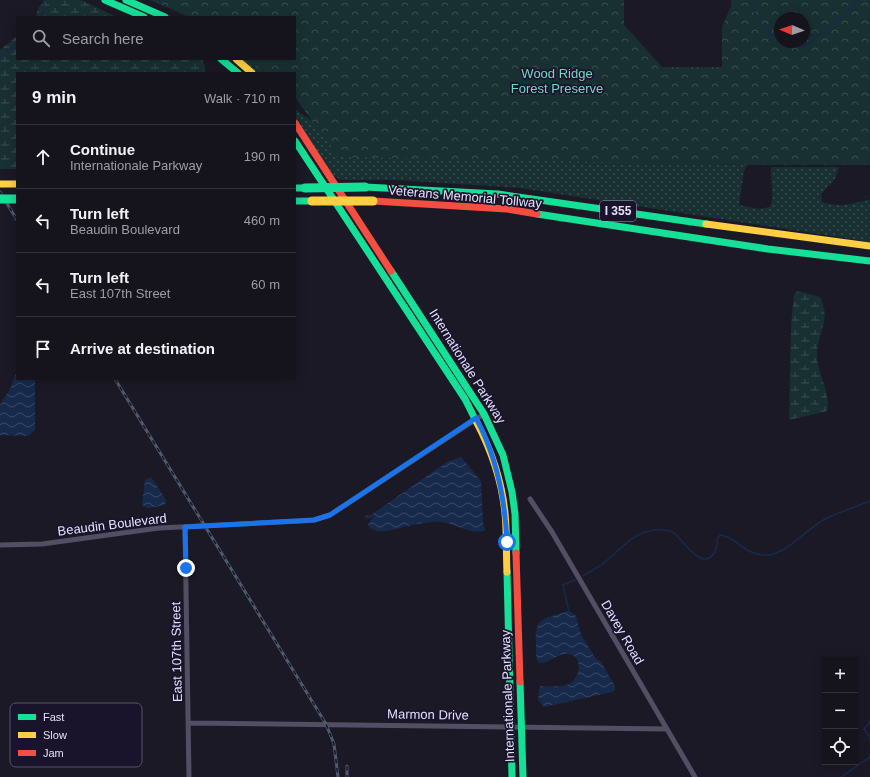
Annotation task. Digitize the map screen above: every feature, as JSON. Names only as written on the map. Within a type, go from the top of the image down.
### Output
[{"type":"main road","points":[[104,0],[142,16]]},
{"type":"main road","points":[[126,0],[162,16]]},
{"type":"main road","points":[[222,60],[237,72]]},
{"type":"main road","points":[[237,60],[251,72]]},
{"type":"main road","name":"Internationale Parkway","points":[[296,125],[484,414],[503,455],[512,492],[516,534],[517,611],[523,777]]},
{"type":"main road","name":"Internationale Parkway","points":[[296,143],[465,399],[476,418],[493,456],[501,485],[505,513],[512,777]]},
{"type":"main road","points":[[0,184],[16,184]]},
{"type":"main road","name":"Veterans Memorial Tollway","points":[[296,188],[365,187],[498,194],[761,232],[870,246]]},
{"type":"main road","points":[[0,199],[16,199]]},
{"type":"main road","name":"Veterans Memorial Tollway","points":[[296,201],[373,201],[507,209],[768,249],[870,261]]},
{"type":"street","name":"Beaudin Boulevard","points":[[0,545],[42,544],[159,528],[314,520],[326,517],[484,414]]},
{"type":"street","name":"Davey Road","points":[[530,499],[552,532],[695,777]]},
{"type":"street","name":"East 107th Street","points":[[185,527],[189,777]]},
{"type":"street","name":"Marmon Drive","points":[[188,723],[667,728]]},
{"type":"green space","points":[[46,0],[81,0],[115,16],[36,16],[38,8]]},
{"type":"green space","name":"Wood Ridge Forest Preserve","points":[[150,0],[624,0],[624,25],[662,67],[722,67],[722,27],[731,6],[731,0],[870,0],[870,165],[747,165],[337,157],[321,130],[312,121],[296,98],[296,72],[261,72],[249,60],[296,60],[296,16],[187,16]]},
{"type":"green space","points":[[16,37],[16,60],[202,60],[205,66],[205,72],[16,72],[16,169],[0,169],[0,50]]},
{"type":"green space","points":[[243,60],[275,60],[275,72],[256,72]]},
{"type":"green space","points":[[296,110],[312,121],[318,118],[725,165],[747,165],[744,171],[739,205],[759,209],[770,207],[772,193],[771,167],[839,167],[835,179],[821,194],[822,202],[841,205],[852,204],[870,199],[870,242],[520,188],[396,180],[341,180],[334,176],[296,121]]},
{"type":"green space","points":[[798,291],[820,297],[824,309],[825,318],[817,348],[817,357],[828,404],[827,411],[789,420],[791,327],[794,294]]},
{"type":"water","points":[[16,374],[16,380],[35,380],[35,430],[28,436],[0,435],[0,405],[10,389]]},
{"type":"water","points":[[461,457],[481,481],[484,531],[478,532],[468,530],[439,522],[430,522],[384,531],[377,531],[368,525],[374,516],[368,519],[365,516],[371,515],[447,462]]},
{"type":"water","points":[[151,477],[166,500],[165,505],[148,508],[142,505],[145,480]]},
{"type":"water","points":[[567,611],[576,616],[581,635],[596,659],[601,662],[615,686],[615,690],[612,692],[544,707],[538,700],[539,689],[541,686],[559,686],[569,684],[578,673],[578,663],[574,656],[565,654],[557,656],[547,662],[539,663],[536,654],[536,636],[539,624],[546,618]]},
{"type":"waterway","points":[[43,16],[44,0]]},
{"type":"waterway","points":[[751,0],[757,18],[764,28],[774,36]]},
{"type":"waterway","points":[[810,42],[816,39],[844,15],[857,0]]},
{"type":"waterway","points":[[0,58],[16,44]]},
{"type":"waterway","points":[[583,576],[609,559],[636,536],[652,530],[667,530],[674,533],[693,553],[704,559],[709,558],[714,553],[717,546],[717,539],[720,535],[730,538],[750,552],[763,555],[771,554],[779,552],[795,542],[825,519],[870,501]]},
{"type":"waterway","points":[[569,612],[563,585],[575,580]]},
{"type":"waterway","points":[[870,722],[864,729],[870,738]]},
{"type":"waterway","points":[[841,777],[870,757]]},
{"type":"railway","points":[[0,192],[16,218]]},
{"type":"railway","points":[[116,380],[326,724],[334,744],[338,777]]},
{"type":"railway","points":[[347,766],[347,777]]},
{"type":"traffic: fast","points":[[105,0],[142,16]]},
{"type":"traffic: fast","points":[[126,0],[163,16]]},
{"type":"traffic: fast","points":[[222,60],[237,72]]},
{"type":"traffic: fast","points":[[296,143],[465,399],[477,423]]},
{"type":"traffic: fast","points":[[365,187],[498,194],[706,224]]},
{"type":"traffic: fast","points":[[305,188],[365,187]]},
{"type":"traffic: fast","points":[[296,188],[305,188]]},
{"type":"traffic: fast","points":[[0,199],[16,199]]},
{"type":"traffic: fast","points":[[296,201],[312,201]]},
{"type":"traffic: fast","points":[[537,214],[768,249],[870,261]]},
{"type":"traffic: fast","points":[[391,271],[484,414],[503,455],[512,492],[515,514],[516,553]]},
{"type":"traffic: fast","points":[[507,572],[512,777]]},
{"type":"traffic: fast","points":[[520,682],[523,777]]},
{"type":"traffic: slow","points":[[237,60],[251,72]]},
{"type":"traffic: slow","points":[[0,184],[16,184]]},
{"type":"traffic: slow","points":[[312,201],[373,201]]},
{"type":"traffic: slow","points":[[706,224],[870,246]]},
{"type":"traffic: slow","points":[[477,423],[487,444],[499,478],[504,502],[506,520],[507,572]]},
{"type":"traffic: jam","points":[[296,125],[391,271]]},
{"type":"traffic: jam","points":[[373,201],[507,209],[537,214]]},
{"type":"traffic: jam","points":[[516,553],[520,682]]},
{"type":"route","points":[[186,568],[185,527],[314,520],[322,518],[330,515],[476,418],[493,456],[501,485],[507,542]]}]
